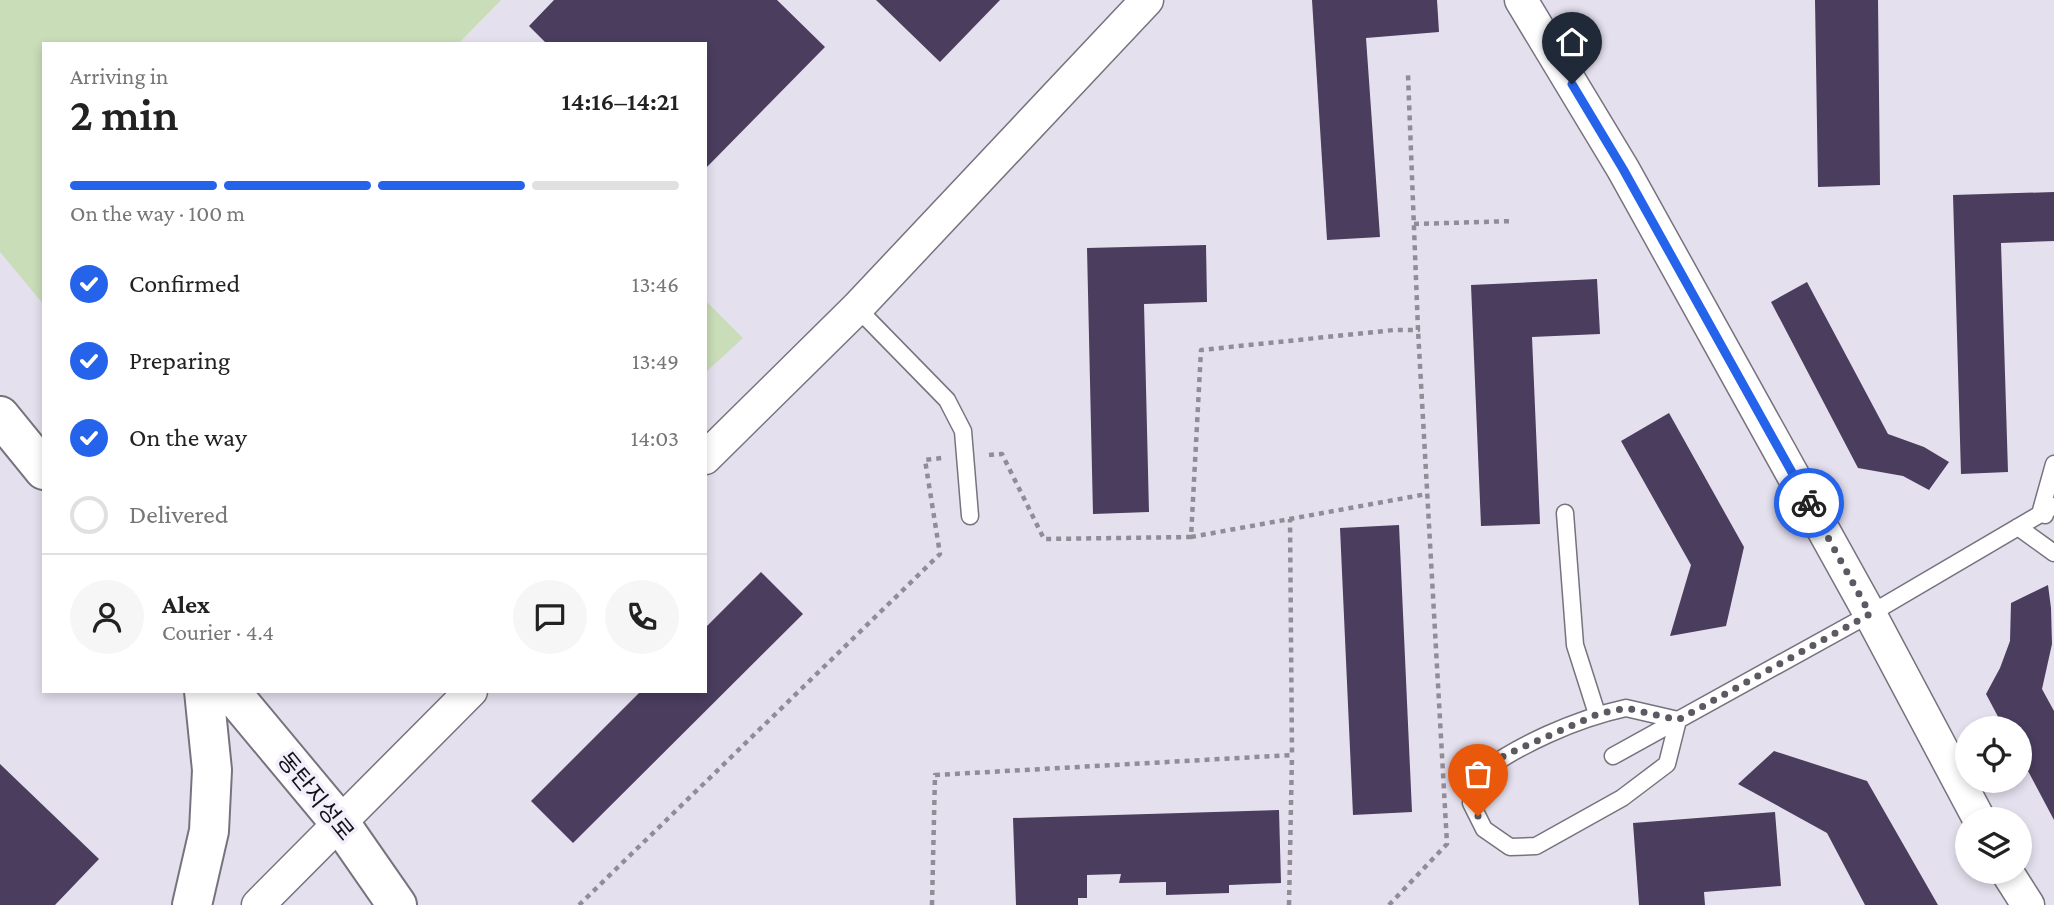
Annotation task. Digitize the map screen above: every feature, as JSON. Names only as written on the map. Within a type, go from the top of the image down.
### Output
[{"type":"street","points":[[707,456],[857,308],[1147,0]]},
{"type":"street","points":[[1521,0],[1623,169],[1870,614],[1973,807]]},
{"type":"street","points":[[0,416],[42,468]]},
{"type":"street","points":[[192,905],[209,818],[212,770],[204,693]]},
{"type":"street","name":"동탄지성로","points":[[232,693],[340,823],[397,905]]},
{"type":"street","points":[[258,905],[469,693]]},
{"type":"street","points":[[2015,884],[2028,905]]},
{"type":"lane","points":[[857,308],[947,400],[963,431],[971,516]]},
{"type":"lane","points":[[1613,756],[2049,512],[2054,464]]},
{"type":"lane","points":[[1565,513],[1575,645],[1598,714]]},
{"type":"lane","points":[[2018,527],[2054,553]]},
{"type":"lane","points":[[1626,708],[1678,720],[1667,764],[1622,798],[1536,846],[1510,847],[1484,829],[1471,803],[1476,776],[1505,755],[1598,714],[1626,708]]},
{"type":"path","points":[[1389,905],[1447,844],[1418,330],[1408,75]]},
{"type":"path","points":[[1414,224],[1514,221]]},
{"type":"path","points":[[1191,537],[1202,350],[1394,330],[1418,330]]},
{"type":"path","points":[[579,905],[940,554],[925,460],[1002,454],[1044,539],[1191,537],[1427,494]]},
{"type":"path","points":[[1290,519],[1290,905]]},
{"type":"path","points":[[932,905],[935,775],[1292,755]]},
{"type":"green space","points":[[0,0],[501,0],[460,42],[42,42],[42,303],[0,252]]},
{"type":"green space","points":[[707,302],[743,338],[707,371]]},
{"type":"building","points":[[554,0],[777,0],[825,47],[707,167],[707,42],[545,42],[529,26]]},
{"type":"building","points":[[876,0],[1000,0],[940,62]]},
{"type":"building","points":[[1312,0],[1437,0],[1439,32],[1366,38],[1380,237],[1327,240]]},
{"type":"building","points":[[1815,0],[1878,0],[1880,185],[1818,187]]},
{"type":"building","points":[[2054,192],[2054,241],[2001,243],[2008,472],[1961,474],[1953,195]]},
{"type":"building","points":[[1206,245],[1207,302],[1144,304],[1149,512],[1093,514],[1087,248]]},
{"type":"building","points":[[1597,279],[1600,334],[1532,337],[1540,524],[1481,526],[1471,285]]},
{"type":"building","points":[[1807,282],[1888,434],[1924,447],[1949,462],[1929,490],[1903,476],[1858,468],[1771,302]]},
{"type":"building","points":[[1669,413],[1744,547],[1726,626],[1670,636],[1691,565],[1621,441]]},
{"type":"building","points":[[1399,525],[1412,812],[1353,815],[1340,528]]},
{"type":"building","points":[[761,572],[803,614],[573,843],[531,801],[639,693],[707,693],[707,626]]},
{"type":"building","points":[[2048,585],[2052,644],[2042,689],[2054,711],[2054,820],[2032,779],[2032,716],[1998,716],[1986,694],[2010,641],[2011,603]]},
{"type":"building","points":[[1774,751],[1867,781],[1938,905],[1865,905],[1827,833],[1738,784]]},
{"type":"building","points":[[0,764],[99,859],[55,905],[0,905]]},
{"type":"building","points":[[1279,810],[1281,883],[1229,885],[1229,893],[1166,895],[1166,882],[1119,883],[1121,874],[1087,875],[1087,898],[1078,898],[1078,905],[1016,905],[1013,818]]},
{"type":"building","points":[[1775,812],[1781,886],[1704,892],[1705,905],[1639,905],[1633,823]]},
{"type":"way so far","points":[[1478,816],[1471,803],[1476,776],[1505,755],[1598,714],[1626,708],[1678,720],[1870,614],[1809,503]]},
{"type":"route","points":[[1572,84],[1623,169],[1809,503]]}]
